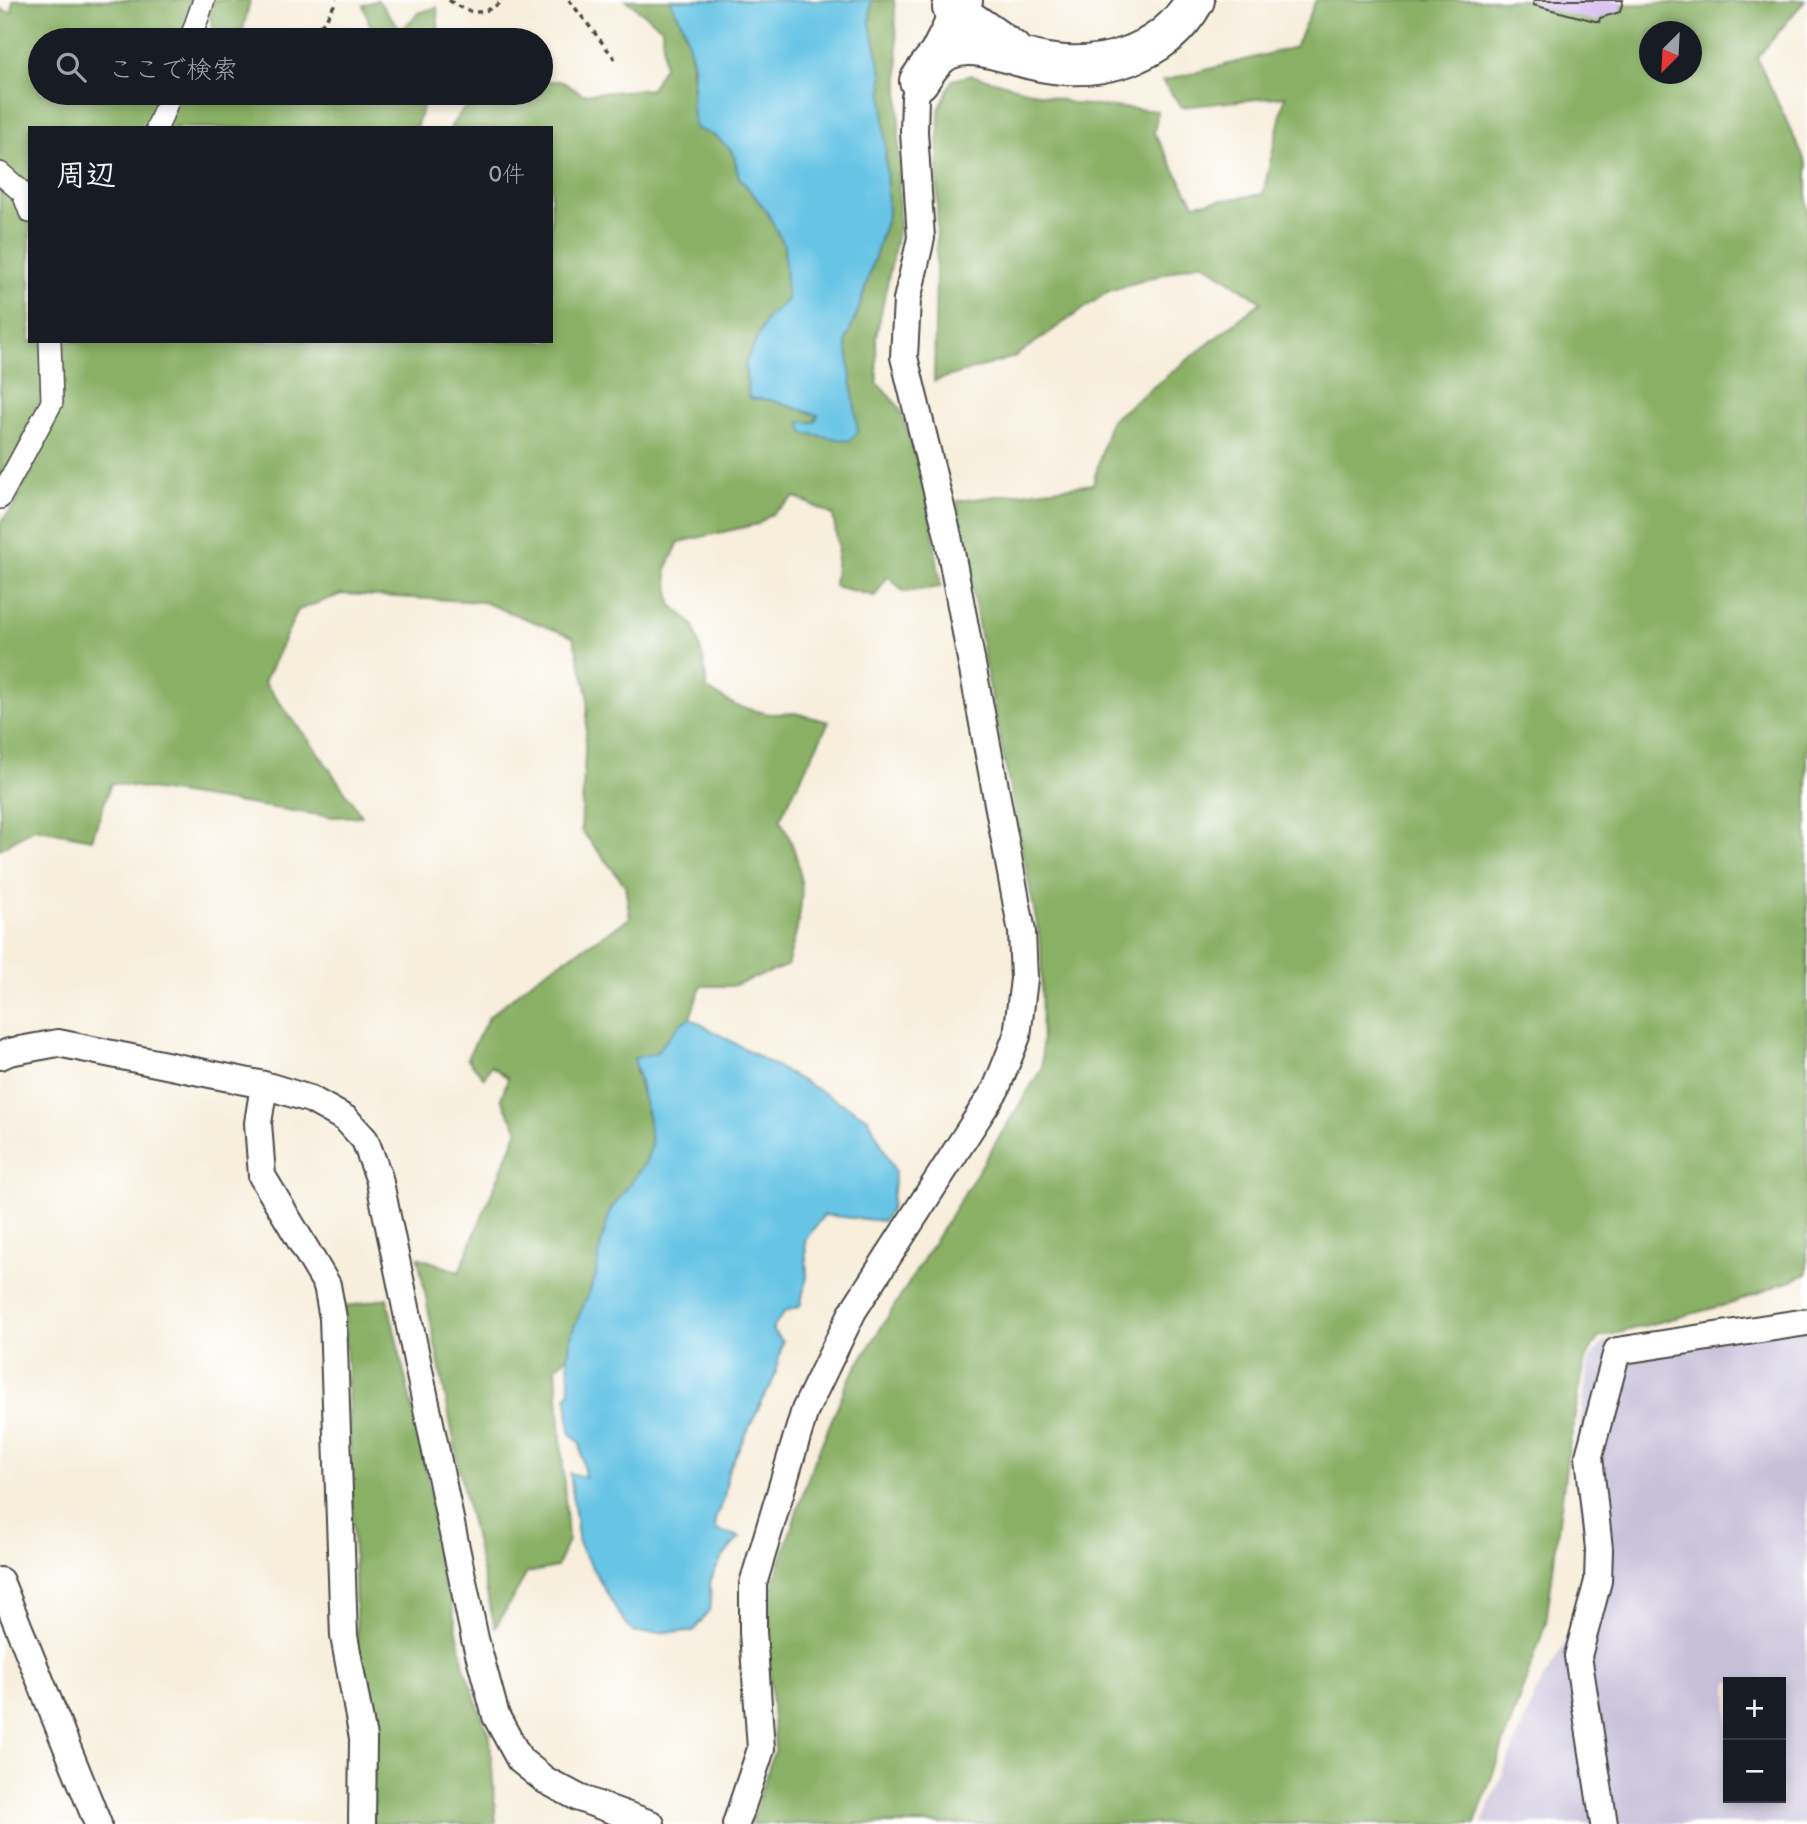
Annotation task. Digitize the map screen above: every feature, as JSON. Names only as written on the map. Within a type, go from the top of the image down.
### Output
[{"type":"highway","points":[[919,80],[937,57],[961,47],[989,48],[1055,65],[1080,66],[1131,56],[1153,46],[1173,30],[1195,0]]},
{"type":"highway","points":[[955,3],[997,41],[1029,60]]},
{"type":"street","points":[[194,28],[204,0]]},
{"type":"street","points":[[736,1824],[761,1749],[752,1632],[753,1584],[805,1410],[853,1311],[996,1089],[1017,1037],[1024,979],[1022,932],[948,536],[904,357],[907,300],[921,238],[913,113],[919,80],[944,33],[955,3]]},
{"type":"street","points":[[158,126],[166,105]]},
{"type":"street","points":[[0,173],[23,193],[28,207]]},
{"type":"street","points":[[0,498],[52,402],[50,343]]},
{"type":"street","points":[[0,1056],[58,1043],[264,1085],[310,1098],[346,1119],[365,1140],[379,1178],[475,1639],[496,1716],[520,1760],[545,1780],[579,1798],[651,1824]]},
{"type":"street","points":[[264,1085],[258,1123],[262,1176],[327,1285],[333,1318],[344,1636],[363,1738],[362,1824]]},
{"type":"street","points":[[1604,1824],[1578,1656],[1598,1581],[1599,1549],[1589,1456],[1617,1351],[1807,1322]]},
{"type":"street","points":[[0,1581],[98,1824],[106,1824]]},
{"type":"path","points":[[317,28],[337,0]]},
{"type":"path","points":[[449,0],[458,7],[473,12],[490,11],[503,0]]},
{"type":"path","points":[[569,0],[615,59]]},
{"type":"shaded area","points":[[1807,1311],[1807,1824],[1482,1824],[1537,1690],[1563,1647],[1584,1585],[1585,1531],[1575,1462],[1589,1360],[1603,1342]]},
{"type":"green space","points":[[13,0],[199,0],[190,28],[28,28],[28,105],[159,105],[151,126],[28,126],[28,206],[0,164],[0,9],[12,13]]},
{"type":"green space","points":[[214,0],[250,0],[243,28],[213,28],[209,14]]},
{"type":"green space","points":[[378,0],[399,28],[371,28],[363,5]]},
{"type":"green space","points":[[626,0],[670,0],[688,40],[693,77],[692,108],[733,152],[739,177],[766,210],[784,245],[787,301],[767,318],[745,363],[749,398],[770,400],[818,415],[815,422],[858,432],[845,340],[858,311],[888,214],[882,73],[870,23],[871,0],[894,0],[899,74],[899,227],[876,337],[877,383],[899,407],[926,486],[941,587],[904,592],[888,576],[875,596],[834,586],[838,546],[833,515],[795,497],[758,524],[679,542],[666,569],[671,604],[694,626],[704,663],[707,689],[737,706],[769,714],[795,713],[829,722],[780,819],[797,857],[802,891],[800,908],[787,966],[732,986],[701,986],[690,1018],[681,1023],[656,1053],[635,1070],[649,1120],[651,1146],[646,1162],[610,1211],[596,1276],[572,1332],[568,1356],[556,1367],[568,1540],[557,1567],[527,1573],[495,1628],[464,1492],[418,1257],[459,1272],[518,1130],[501,1099],[508,1078],[491,1066],[484,1078],[467,1058],[489,1017],[537,977],[630,918],[625,885],[581,830],[588,694],[573,637],[483,602],[342,594],[298,610],[264,682],[362,816],[332,817],[111,783],[92,839],[34,828],[0,849],[0,523],[15,505],[59,401],[55,343],[553,343],[553,126],[451,126],[468,105],[553,105],[553,81],[561,81],[583,94],[651,89],[664,66],[662,28]]},
{"type":"green space","points":[[1316,0],[1561,0],[1561,6],[1805,0],[1757,58],[1807,165],[1807,1274],[1733,1303],[1598,1338],[1585,1360],[1567,1459],[1546,1623],[1475,1824],[751,1824],[775,1748],[765,1608],[811,1469],[848,1381],[1042,1068],[1041,944],[985,664],[957,501],[1093,484],[1110,421],[1261,302],[1202,262],[1109,291],[1014,357],[934,381],[939,110],[952,80],[972,75],[1076,104],[1158,111],[1154,133],[1194,204],[1263,194],[1285,96],[1182,107],[1162,81],[1295,47]]},
{"type":"green space","points":[[437,7],[438,28],[403,28],[419,13]]},
{"type":"green space","points":[[173,105],[423,105],[417,126],[165,126]]},
{"type":"green space","points":[[0,180],[20,196],[28,220],[28,343],[42,343],[45,402],[0,482]]},
{"type":"green space","points":[[387,1298],[423,1455],[464,1667],[490,1738],[496,1824],[373,1824],[357,1640],[345,1307]]},
{"type":"water","points":[[670,0],[871,0],[870,23],[882,73],[888,214],[858,311],[846,340],[858,432],[849,441],[804,433],[800,422],[815,422],[818,415],[770,400],[749,398],[745,364],[767,318],[787,300],[784,245],[766,210],[739,177],[733,152],[717,137],[695,128],[692,108],[694,64],[684,27]]},
{"type":"water","points":[[690,1018],[868,1118],[895,1171],[891,1209],[883,1221],[824,1215],[805,1240],[807,1277],[800,1306],[784,1312],[772,1330],[783,1342],[775,1376],[728,1471],[724,1499],[715,1519],[716,1530],[740,1537],[713,1574],[710,1583],[711,1605],[708,1611],[694,1631],[634,1633],[619,1614],[579,1545],[570,1473],[585,1477],[580,1443],[570,1433],[568,1356],[572,1332],[596,1276],[610,1211],[646,1162],[651,1146],[649,1120],[634,1058],[656,1053],[681,1023]]},
{"type":"building","points":[[1534,0],[1623,0],[1620,12],[1600,18],[1599,22],[1533,5]]}]
